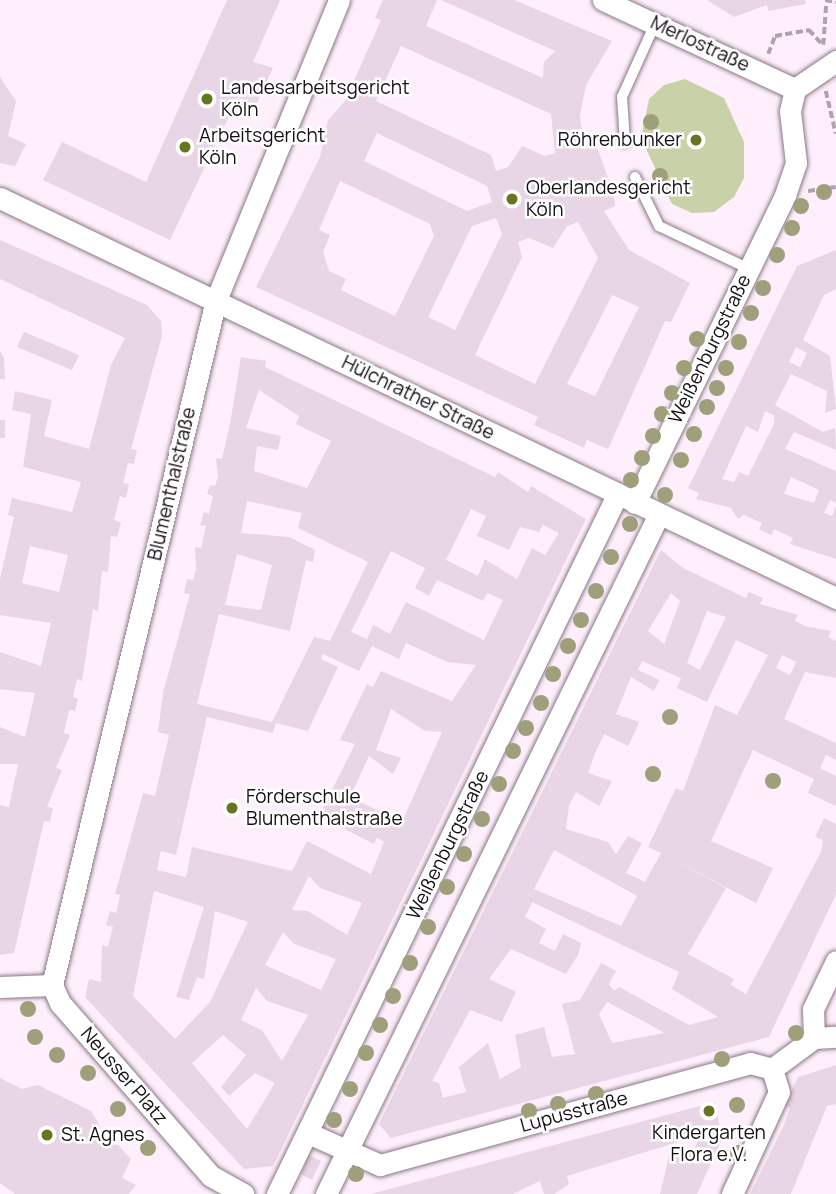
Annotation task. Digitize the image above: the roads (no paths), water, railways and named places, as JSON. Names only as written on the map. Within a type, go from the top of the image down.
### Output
[{"type":"street","name":"Blumenthalstraße","points":[[52,985],[216,300],[339,0]]},
{"type":"street","name":"Merlostraße","points":[[603,0],[796,89]]},
{"type":"street","points":[[796,89],[836,61]]},
{"type":"street","name":"Weißenburgstraße","points":[[277,1194],[626,499],[749,269],[785,195],[796,163],[790,111],[796,89]]},
{"type":"street","name":"Hülchrather Straße","points":[[0,198],[836,598]]},
{"type":"street","points":[[326,1194],[659,514]]},
{"type":"street","points":[[814,1038],[813,1009],[836,961]]},
{"type":"street","points":[[0,987],[52,985]]},
{"type":"street","name":"Neusser Platz","points":[[52,985],[60,1003],[211,1176],[243,1194]]},
{"type":"street","points":[[732,1194],[779,1093],[772,1069],[814,1038],[836,1037]]},
{"type":"street","name":"Lupusstraße","points":[[307,1133],[380,1165],[750,1063],[772,1069]]},
{"type":"lane","points":[[625,142],[622,97],[655,23]]},
{"type":"lane","points":[[635,177],[659,226],[749,269]]},
{"type":"place","name":"Landesarbeitsgericht Köln","points":[[207,99]]},
{"type":"place","name":"Röhrenbunker","points":[[696,140]]},
{"type":"place","name":"Arbeitsgericht Köln","points":[[185,147]]},
{"type":"place","name":"Oberlandesgericht Köln","points":[[512,199]]},
{"type":"place","name":"Förderschule Blumenthalstraße","points":[[232,808]]},
{"type":"place","name":"Kindergarten Flora e.V.","points":[[709,1111]]},
{"type":"place","name":"St. Agnes","points":[[47,1135]]}]
